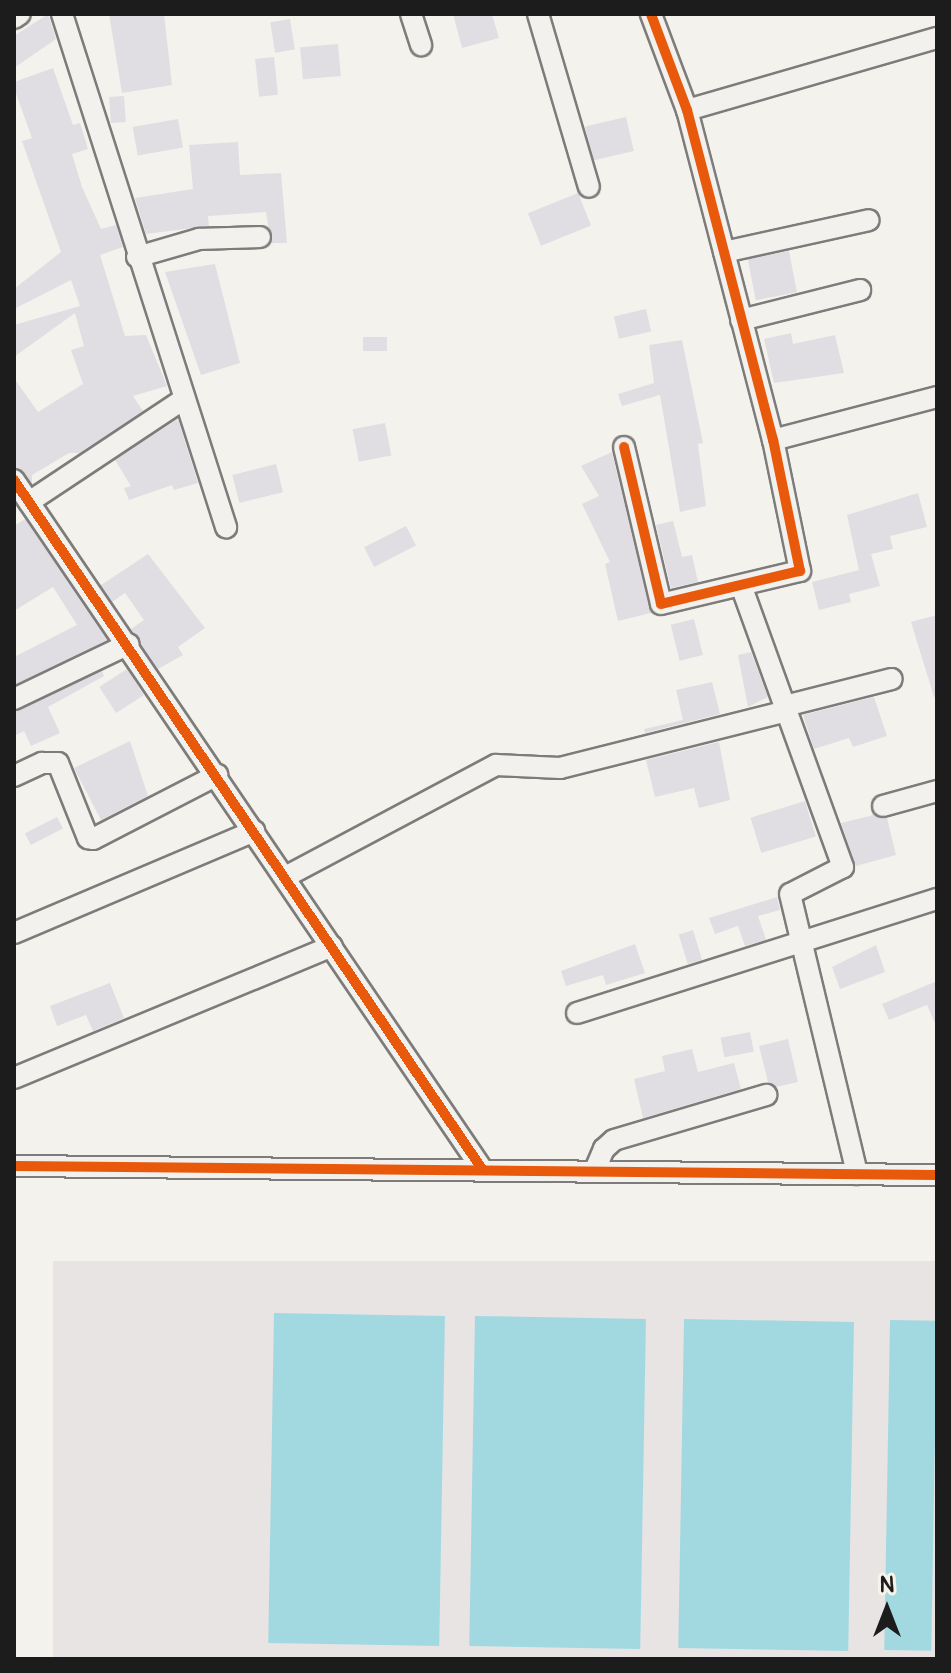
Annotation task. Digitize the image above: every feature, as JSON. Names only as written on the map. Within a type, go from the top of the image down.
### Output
[{"type":"street","points":[[14,18],[20,14]]},
{"type":"street","points":[[62,14],[181,401],[226,527]]},
{"type":"street","points":[[411,14],[421,45]]},
{"type":"street","points":[[538,14],[589,187]]},
{"type":"street","points":[[624,447],[661,604],[742,588],[796,573],[801,566],[773,440],[687,110],[651,14]]},
{"type":"street","points":[[687,110],[937,38]]},
{"type":"street","points":[[724,252],[869,220]]},
{"type":"street","points":[[137,257],[199,239],[260,237]]},
{"type":"street","points":[[741,320],[860,290]]},
{"type":"street","points":[[773,440],[937,397]]},
{"type":"street","points":[[29,502],[181,401]]},
{"type":"street","points":[[14,480],[129,644],[482,1169]]},
{"type":"street","points":[[742,588],[843,867],[790,894],[857,1174]]},
{"type":"street","points":[[14,699],[129,644]]},
{"type":"street","points":[[285,877],[496,765],[560,768],[892,679]]},
{"type":"street","points":[[14,776],[42,763],[58,763],[88,838],[93,839],[217,775]]},
{"type":"street","points":[[883,806],[937,791]]},
{"type":"street","points":[[14,933],[254,831]]},
{"type":"street","points":[[577,1013],[801,946],[937,899]]},
{"type":"street","points":[[14,1078],[332,946]]},
{"type":"street","points":[[595,1170],[604,1149],[614,1140],[766,1095]]},
{"type":"street","points":[[14,1166],[937,1175]]},
{"type":"shaded area","points":[[53,1261],[937,1261],[937,1659],[53,1659]]},
{"type":"water","points":[[274,1313],[445,1316],[439,1646],[268,1643]]},
{"type":"water","points":[[475,1316],[646,1319],[640,1649],[469,1646]]},
{"type":"water","points":[[684,1319],[854,1322],[848,1651],[678,1648]]},
{"type":"water","points":[[890,1320],[937,1321],[931,1651],[884,1650]]},
{"type":"building","points":[[48,14],[56,39],[14,68],[14,36]]},
{"type":"building","points":[[109,14],[164,14],[172,85],[122,93]]},
{"type":"building","points":[[453,14],[492,14],[499,38],[462,48]]},
{"type":"building","points":[[290,19],[295,50],[275,53],[270,22]]},
{"type":"building","points":[[338,44],[341,76],[303,79],[300,47]]},
{"type":"building","points":[[274,57],[278,95],[259,97],[255,59]]},
{"type":"building","points":[[53,68],[73,125],[80,123],[88,149],[72,154],[82,187],[101,229],[116,225],[123,247],[100,255],[125,336],[146,335],[167,386],[133,396],[143,411],[79,453],[69,453],[32,475],[32,484],[14,467],[14,378],[38,412],[83,384],[71,350],[84,346],[75,313],[14,357],[14,325],[80,306],[71,280],[14,309],[14,289],[61,252],[22,141],[32,138],[14,88],[14,82]]},
{"type":"building","points":[[124,96],[126,122],[111,123],[109,97]]},
{"type":"building","points":[[626,117],[634,151],[593,161],[585,126]]},
{"type":"building","points":[[178,119],[183,148],[138,156],[133,127]]},
{"type":"building","points":[[238,142],[240,175],[281,173],[287,243],[271,243],[266,212],[208,216],[209,226],[146,234],[135,198],[193,189],[189,145]]},
{"type":"building","points":[[578,193],[591,225],[541,246],[528,213]]},
{"type":"building","points":[[789,251],[797,292],[756,300],[748,259]]},
{"type":"building","points":[[215,264],[240,363],[201,375],[165,272]]},
{"type":"building","points":[[646,309],[651,331],[619,339],[614,316]]},
{"type":"building","points":[[791,333],[793,344],[835,335],[844,373],[774,383],[764,339]]},
{"type":"building","points":[[363,337],[387,337],[387,351],[363,351]]},
{"type":"building","points":[[682,340],[703,443],[698,444],[706,506],[680,512],[660,395],[622,406],[618,394],[654,383],[649,345]]},
{"type":"building","points":[[178,419],[198,483],[174,490],[172,485],[129,500],[124,488],[131,486],[115,460]]},
{"type":"building","points":[[385,423],[391,455],[359,462],[353,429]]},
{"type":"building","points":[[612,452],[651,613],[618,621],[605,564],[610,562],[582,504],[599,496],[581,466]]},
{"type":"building","points":[[276,464],[283,492],[239,503],[232,475]]},
{"type":"building","points":[[918,493],[927,527],[890,536],[893,549],[871,554],[880,586],[849,594],[851,602],[819,610],[812,582],[859,570],[847,515]]},
{"type":"building","points":[[25,519],[107,640],[14,685],[14,657],[77,625],[53,587],[14,611],[14,526]]},
{"type":"building","points":[[673,521],[682,557],[692,555],[698,582],[671,588],[656,525]]},
{"type":"building","points":[[406,526],[416,546],[374,567],[364,547]]},
{"type":"building","points":[[148,554],[205,628],[178,647],[183,655],[158,669],[131,629],[144,620],[125,593],[112,602],[101,585]]},
{"type":"building","points":[[937,615],[937,696],[934,697],[911,622]]},
{"type":"building","points":[[694,619],[703,655],[680,661],[671,625]]},
{"type":"building","points":[[751,652],[768,697],[748,707],[738,655]]},
{"type":"building","points":[[127,669],[144,695],[116,713],[99,687]]},
{"type":"building","points":[[102,671],[104,676],[48,707],[60,733],[31,746],[24,731],[14,736],[14,712]]},
{"type":"building","points":[[712,682],[720,714],[645,733],[644,729],[683,720],[676,690]]},
{"type":"building","points":[[874,697],[887,736],[853,747],[849,738],[814,749],[803,715]]},
{"type":"building","points":[[130,741],[148,796],[101,820],[74,768]]},
{"type":"building","points":[[719,742],[730,800],[699,808],[694,788],[655,797],[646,760]]},
{"type":"building","points":[[805,801],[816,836],[761,853],[750,818]]},
{"type":"building","points":[[874,815],[887,818],[896,855],[856,866],[841,823]]},
{"type":"building","points":[[57,817],[63,829],[31,845],[25,833]]},
{"type":"building","points":[[777,897],[780,910],[758,916],[766,940],[745,946],[738,926],[715,934],[709,918]]},
{"type":"building","points":[[693,930],[702,960],[688,964],[679,934]]},
{"type":"building","points":[[635,944],[645,973],[606,985],[603,975],[566,986],[561,971]]},
{"type":"building","points":[[876,945],[885,972],[840,989],[832,967]]},
{"type":"building","points":[[937,981],[937,1028],[927,1005],[889,1020],[882,1004]]},
{"type":"building","points":[[110,983],[124,1018],[93,1031],[86,1015],[57,1026],[50,1006]]},
{"type":"building","points":[[750,1032],[754,1052],[724,1057],[721,1038]]},
{"type":"building","points":[[788,1039],[798,1082],[776,1087],[768,1082],[759,1046]]},
{"type":"building","points":[[692,1049],[698,1072],[734,1063],[741,1089],[643,1118],[634,1079],[665,1071],[662,1056]]},
{"type":"cycle path","points":[[624,447],[661,604],[800,571],[773,440],[687,110],[651,14]]},
{"type":"cycle path","points":[[14,480],[482,1169]]},
{"type":"cycle path","points":[[14,1166],[937,1175]]}]
